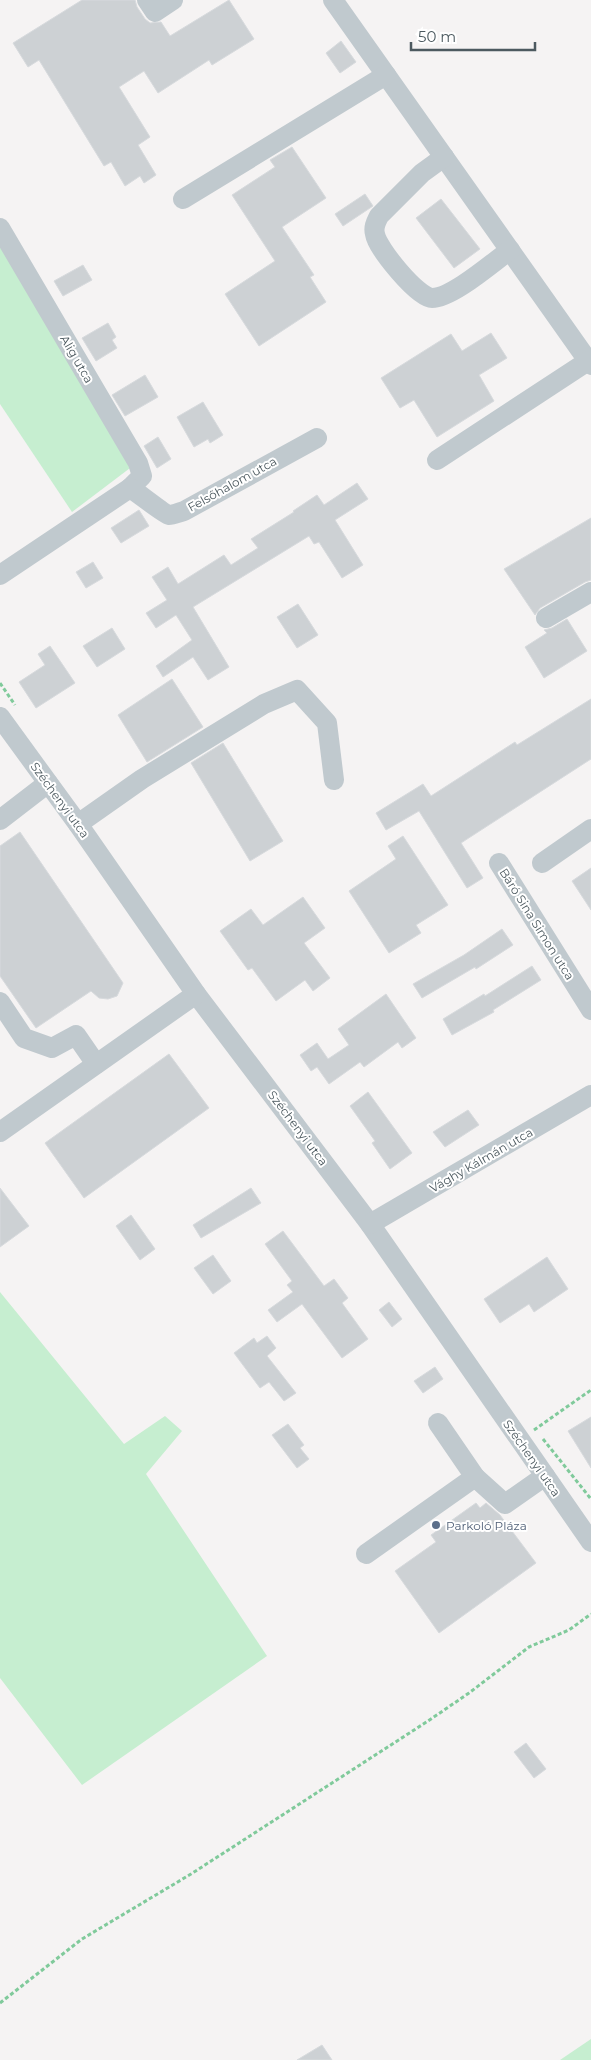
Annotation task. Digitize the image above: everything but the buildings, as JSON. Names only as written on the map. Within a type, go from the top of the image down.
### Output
[{"type":"street","points":[[147,0],[154,12],[173,0]]},
{"type":"street","points":[[333,0],[590,363],[437,460]]},
{"type":"street","points":[[183,198],[386,75]]},
{"type":"street","points":[[444,157],[422,173],[379,216],[375,224],[375,235],[382,250],[417,292],[430,298],[446,296],[510,250]]},
{"type":"street","name":"Alig utca","points":[[0,228],[138,463],[142,476],[130,488]]},
{"type":"street","name":"Felsőhalom utca","points":[[130,488],[152,502],[160,512],[169,515],[184,510],[317,438]]},
{"type":"street","points":[[0,575],[130,488]]},
{"type":"street","points":[[546,618],[591,592]]},
{"type":"street","points":[[78,824],[142,779],[264,704],[297,690],[327,723],[334,780]]},
{"type":"street","name":"Széchenyi utca","points":[[0,717],[78,824],[196,994],[370,1224],[591,1542]]},
{"type":"street","points":[[0,820],[48,783]]},
{"type":"street","points":[[542,863],[591,829]]},
{"type":"street","name":"Báró Sina Simon utca","points":[[499,863],[591,1010]]},
{"type":"street","points":[[0,1132],[196,994]]},
{"type":"street","points":[[0,1002],[24,1038],[52,1048],[76,1035],[96,1064]]},
{"type":"street","name":"Vághy Kálmán utca","points":[[370,1224],[591,1095]]},
{"type":"street","points":[[438,1422],[475,1477],[506,1504],[545,1476]]},
{"type":"street","points":[[366,1554],[475,1477]]},
{"type":"path","points":[[548,1419],[591,1390]]},
{"type":"path","points":[[0,2003],[82,1939],[191,1874],[428,1721],[469,1693],[529,1647],[569,1630],[591,1614]]},
{"type":"green space","points":[[0,229],[138,462],[72,512],[0,404]]},
{"type":"green space","points":[[0,1292],[124,1444],[165,1416],[182,1431],[146,1474],[267,1656],[82,1785],[0,1678]]},
{"type":"green space","points":[[591,2039],[591,2060],[560,2060]]},
{"type":"place","name":"Parkoló Pláza","points":[[436,1525]]}]
